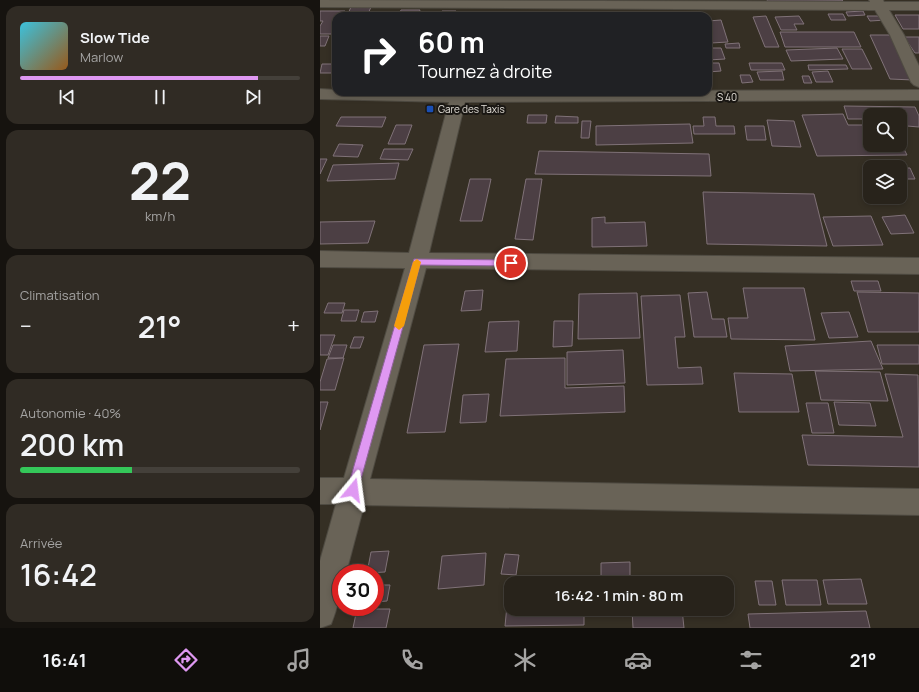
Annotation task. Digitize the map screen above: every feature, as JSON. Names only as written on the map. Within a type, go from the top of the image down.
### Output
[{"type":"street","points":[[320,3],[482,7],[877,3],[919,6]]},
{"type":"street","points":[[877,3],[897,35],[919,82]]},
{"type":"street","name":"S 40","points":[[320,94],[332,94]]},
{"type":"street","name":"S 40","points":[[712,95],[919,95]]},
{"type":"street","points":[[320,613],[417,262],[458,96]]},
{"type":"street","points":[[320,259],[417,262],[919,266]]},
{"type":"street","points":[[320,491],[353,490],[919,502]]},
{"type":"building","points":[[767,0],[842,0],[843,1],[768,2]]},
{"type":"building","points":[[351,7],[371,7],[369,12],[349,12]]},
{"type":"building","points":[[401,10],[420,10],[419,12],[400,12]]},
{"type":"building","points":[[320,11],[345,11],[332,12],[332,34],[320,34],[320,26],[323,21],[320,21]]},
{"type":"building","points":[[442,11],[456,11],[456,12]]},
{"type":"building","points":[[863,11],[865,15],[848,16],[846,12]]},
{"type":"building","points":[[828,14],[843,14],[846,20],[831,20]]},
{"type":"building","points":[[895,15],[919,15],[919,29],[903,29]]},
{"type":"building","points":[[766,16],[779,47],[765,47],[753,17]]},
{"type":"building","points":[[799,16],[804,24],[794,24],[797,30],[781,30],[775,17]]},
{"type":"building","points":[[867,16],[883,16],[886,20],[870,21]]},
{"type":"building","points":[[721,20],[728,42],[712,43],[712,21]]},
{"type":"building","points":[[780,32],[854,32],[861,47],[785,47]]},
{"type":"building","points":[[870,35],[891,35],[913,80],[890,79]]},
{"type":"building","points":[[320,36],[329,36],[325,46],[320,46]]},
{"type":"building","points":[[904,37],[919,37],[919,53],[915,53]]},
{"type":"building","points":[[739,43],[740,48],[726,48],[725,44]]},
{"type":"building","points":[[712,48],[721,48],[725,59],[712,60]]},
{"type":"building","points":[[837,48],[843,59],[791,61],[786,50]]},
{"type":"building","points":[[842,49],[862,49],[872,69],[852,69]]},
{"type":"building","points":[[712,63],[719,63],[721,71],[712,72]]},
{"type":"building","points":[[749,63],[782,63],[785,70],[751,70]]},
{"type":"building","points":[[322,64],[332,64],[332,73],[320,73]]},
{"type":"building","points":[[808,65],[846,65],[848,69],[809,70]]},
{"type":"building","points":[[782,71],[784,80],[760,80],[757,72]]},
{"type":"building","points":[[828,71],[833,82],[816,82],[812,72]]},
{"type":"building","points":[[740,75],[750,75],[753,82],[742,83]]},
{"type":"building","points":[[802,76],[809,76],[812,83],[804,83]]},
{"type":"building","points":[[844,106],[915,107],[919,116],[919,127],[907,126],[907,108],[863,108],[863,119],[848,119]]},
{"type":"building","points":[[843,114],[848,125],[863,125],[863,152],[906,152],[907,155],[817,156],[802,115]]},
{"type":"building","points":[[528,115],[547,115],[546,123],[527,123]]},
{"type":"building","points":[[556,116],[578,117],[578,123],[555,123]]},
{"type":"building","points":[[341,117],[386,117],[382,127],[336,126]]},
{"type":"building","points":[[703,117],[715,117],[716,126],[734,126],[735,134],[694,134],[693,126],[704,126]]},
{"type":"building","points":[[767,120],[794,121],[801,147],[772,146]]},
{"type":"building","points":[[582,121],[591,121],[589,138],[581,138]]},
{"type":"building","points":[[690,124],[693,143],[596,145],[596,126]]},
{"type":"building","points":[[396,125],[412,125],[405,144],[388,144]]},
{"type":"building","points":[[745,126],[764,126],[766,140],[747,140]]},
{"type":"building","points":[[339,144],[363,145],[358,157],[333,156]]},
{"type":"building","points":[[384,149],[413,149],[408,160],[380,159]]},
{"type":"building","points":[[539,151],[709,154],[711,176],[535,174]]},
{"type":"building","points":[[320,159],[327,159],[320,174]]},
{"type":"building","points":[[399,163],[395,179],[327,181],[333,165]]},
{"type":"building","points":[[907,168],[910,168],[915,179],[907,179]]},
{"type":"building","points":[[470,179],[491,179],[482,221],[460,221]]},
{"type":"building","points":[[526,179],[542,179],[533,240],[515,239]]},
{"type":"building","points":[[703,192],[814,194],[827,246],[707,244]]},
{"type":"building","points":[[905,215],[914,233],[891,234],[882,217]]},
{"type":"building","points":[[871,216],[883,245],[833,246],[823,217]]},
{"type":"building","points":[[605,217],[605,223],[645,222],[647,246],[592,247],[592,218]]},
{"type":"building","points":[[375,221],[368,243],[320,244],[320,222]]},
{"type":"building","points":[[851,281],[878,281],[881,291],[854,291]]},
{"type":"building","points":[[743,288],[804,288],[815,340],[731,339],[728,318],[748,318]]},
{"type":"building","points":[[483,290],[481,310],[461,311],[465,291]]},
{"type":"building","points":[[707,292],[712,319],[724,319],[727,337],[694,337],[688,293]]},
{"type":"building","points":[[857,292],[919,293],[919,332],[868,332]]},
{"type":"building","points":[[637,293],[640,338],[578,339],[579,294]]},
{"type":"building","points":[[680,295],[685,337],[675,337],[678,368],[701,367],[703,384],[647,385],[641,296]]},
{"type":"building","points":[[328,303],[345,303],[342,313],[324,313]]},
{"type":"building","points":[[344,310],[359,310],[356,321],[341,321]]},
{"type":"building","points":[[378,311],[375,322],[361,322],[364,312]]},
{"type":"building","points":[[849,312],[858,337],[829,338],[821,313]]},
{"type":"building","points":[[519,321],[517,351],[485,352],[489,322]]},
{"type":"building","points":[[554,321],[573,321],[572,346],[553,347]]},
{"type":"building","points":[[320,335],[335,335],[328,355],[320,355]]},
{"type":"building","points":[[354,337],[364,337],[360,348],[350,348]]},
{"type":"building","points":[[871,341],[883,369],[790,371],[785,346]]},
{"type":"building","points":[[459,344],[445,432],[407,433],[424,345]]},
{"type":"building","points":[[333,345],[347,345],[343,358],[328,358]]},
{"type":"building","points":[[877,345],[919,345],[919,364],[882,364]]},
{"type":"building","points":[[623,350],[625,383],[567,385],[567,352]]},
{"type":"building","points":[[344,358],[335,390],[320,390],[320,382],[327,359]]},
{"type":"building","points":[[565,358],[565,388],[624,386],[625,412],[500,416],[506,359]]},
{"type":"building","points":[[815,371],[880,372],[888,401],[821,400]]},
{"type":"building","points":[[734,373],[792,374],[799,412],[739,412]]},
{"type":"building","points":[[885,374],[918,375],[919,467],[808,465],[802,435],[903,437]]},
{"type":"building","points":[[489,394],[486,422],[460,423],[463,395]]},
{"type":"building","points":[[320,402],[328,402],[320,430]]},
{"type":"building","points":[[834,402],[870,403],[876,426],[839,425]]},
{"type":"building","points":[[806,403],[828,403],[834,433],[812,433]]},
{"type":"building","points":[[389,551],[385,572],[384,564],[369,564],[371,552]]},
{"type":"building","points":[[486,553],[484,585],[438,589],[442,556]]},
{"type":"building","points":[[505,554],[519,555],[516,575],[501,574]]},
{"type":"building","points":[[630,562],[630,576],[601,576],[601,563]]},
{"type":"building","points":[[861,579],[867,604],[828,604],[823,580]]},
{"type":"building","points":[[782,580],[817,580],[821,605],[786,605]]},
{"type":"building","points":[[755,581],[772,581],[776,605],[759,605]]},
{"type":"building","points":[[384,585],[390,585],[387,601],[384,601]]},
{"type":"building","points":[[384,609],[390,609],[386,628],[353,628],[356,616],[384,616]]},
{"type":"building","points":[[866,611],[870,628],[750,628],[748,614]]},
{"type":"building","points":[[506,616],[584,616],[584,625],[505,626]]},
{"type":"building","points":[[632,616],[683,616],[684,628],[633,628]]},
{"type":"slow traffic","points":[[399,326],[417,262]]},
{"type":"place","name":"Gare des Taxis","points":[[430,109]]},
{"type":"route","points":[[353,490],[417,262],[511,263]]}]
